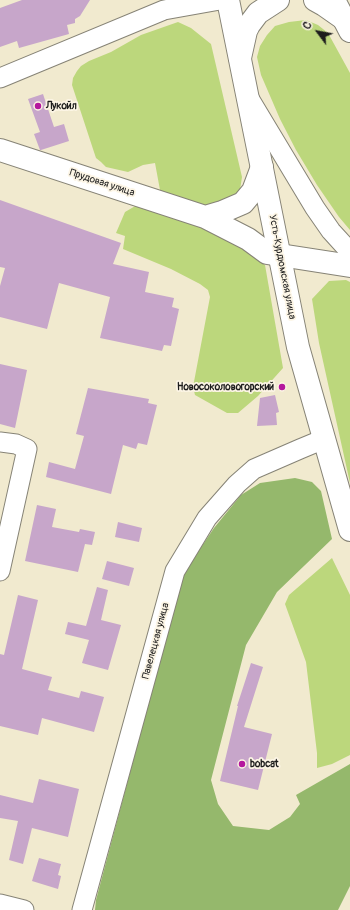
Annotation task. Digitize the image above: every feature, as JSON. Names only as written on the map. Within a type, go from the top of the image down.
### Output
[{"type":"main road","name":"Усть-Курдюмская улица","points":[[228,0],[281,256],[298,347],[350,530]]},
{"type":"main road","points":[[240,58],[246,31],[249,25],[258,13],[278,0]]},
{"type":"main road","points":[[315,0],[343,17]]},
{"type":"main road","name":"Прудовая улица","points":[[0,150],[205,217],[248,239],[267,253],[350,266]]},
{"type":"main road","points":[[205,217],[243,203],[253,191],[262,167]]},
{"type":"street","points":[[0,78],[162,5],[220,0]]},
{"type":"street","points":[[248,96],[315,208],[331,231],[350,252]]},
{"type":"street","name":"Павелецкая улица","points":[[82,910],[175,571],[207,518],[237,484],[254,469],[324,440]]},
{"type":"street","points":[[0,442],[16,444],[27,449],[0,571]]},
{"type":"street","points":[[0,904],[24,910]]},
{"type":"green space","points":[[306,20],[318,25],[328,33],[350,73],[350,230],[317,185],[296,150],[280,119],[261,75],[257,57],[260,46],[275,26],[289,22]]},
{"type":"green space","points":[[178,22],[191,28],[211,44],[242,177],[240,190],[237,196],[207,212],[163,195],[160,190],[155,163],[143,165],[128,172],[106,167],[96,158],[72,85],[73,78],[77,71],[81,66],[89,61],[111,52],[141,35]]},
{"type":"green space","points":[[137,205],[216,229],[265,265],[283,368],[258,396],[238,413],[227,413],[195,395],[193,387],[210,297],[208,290],[200,284],[171,269],[123,249],[125,236],[116,233],[125,212]]},
{"type":"green space","points":[[346,280],[350,282],[350,483],[319,343],[312,299],[329,281]]},
{"type":"green space","points":[[295,478],[312,482],[321,491],[332,539],[277,592],[246,645],[211,780],[218,804],[233,826],[269,830],[290,817],[300,804],[296,795],[350,764],[350,886],[338,910],[95,910],[96,900],[183,574],[214,528],[241,495],[260,483]]},
{"type":"green space","points":[[332,558],[350,595],[350,755],[332,764],[317,768],[317,753],[306,662],[285,604],[289,595]]},
{"type":"building","points":[[22,0],[90,0],[80,16],[75,19],[75,23],[67,25],[69,34],[19,48],[17,41],[0,47],[0,8]]},
{"type":"building","points":[[43,94],[54,127],[64,124],[69,141],[40,150],[34,134],[40,132],[28,99]]},
{"type":"building","points":[[0,200],[121,243],[113,264],[149,272],[145,292],[174,298],[172,307],[179,309],[171,346],[164,345],[162,351],[100,338],[110,297],[59,283],[47,329],[0,317],[0,286],[5,268],[0,267]]},
{"type":"building","points":[[0,364],[27,370],[15,428],[0,424]]},
{"type":"building","points":[[88,388],[149,399],[148,403],[157,405],[147,445],[138,443],[136,449],[123,445],[111,494],[46,477],[49,462],[75,469],[84,436],[76,434]]},
{"type":"building","points":[[275,395],[279,412],[276,413],[277,425],[257,426],[260,398]]},
{"type":"building","points":[[37,505],[56,509],[52,527],[79,532],[80,529],[95,532],[92,545],[85,544],[78,572],[25,561]]},
{"type":"building","points":[[118,522],[142,528],[139,542],[115,537]]},
{"type":"building","points":[[107,561],[134,568],[129,586],[102,579]]},
{"type":"building","points":[[97,587],[108,590],[101,620],[121,625],[108,670],[82,663],[89,640],[65,634],[68,622],[86,626]]},
{"type":"building","points":[[18,595],[38,600],[22,669],[52,677],[48,690],[79,698],[81,691],[104,697],[94,732],[42,718],[38,735],[0,726],[0,654],[4,655]]},
{"type":"building","points":[[251,663],[263,667],[244,727],[272,734],[258,790],[220,781],[237,706]]},
{"type":"building","points":[[39,779],[79,789],[68,837],[32,828],[23,864],[9,860],[18,821],[0,818],[0,795],[33,803]]},
{"type":"building","points":[[39,858],[61,864],[58,875],[61,876],[58,889],[32,881]]},
{"type":"place","name":"Лукойл","points":[[38,106]]},
{"type":"place","name":"Новосоколовогорский","points":[[282,387]]},
{"type":"place","name":"bobcat","points":[[242,764]]}]
